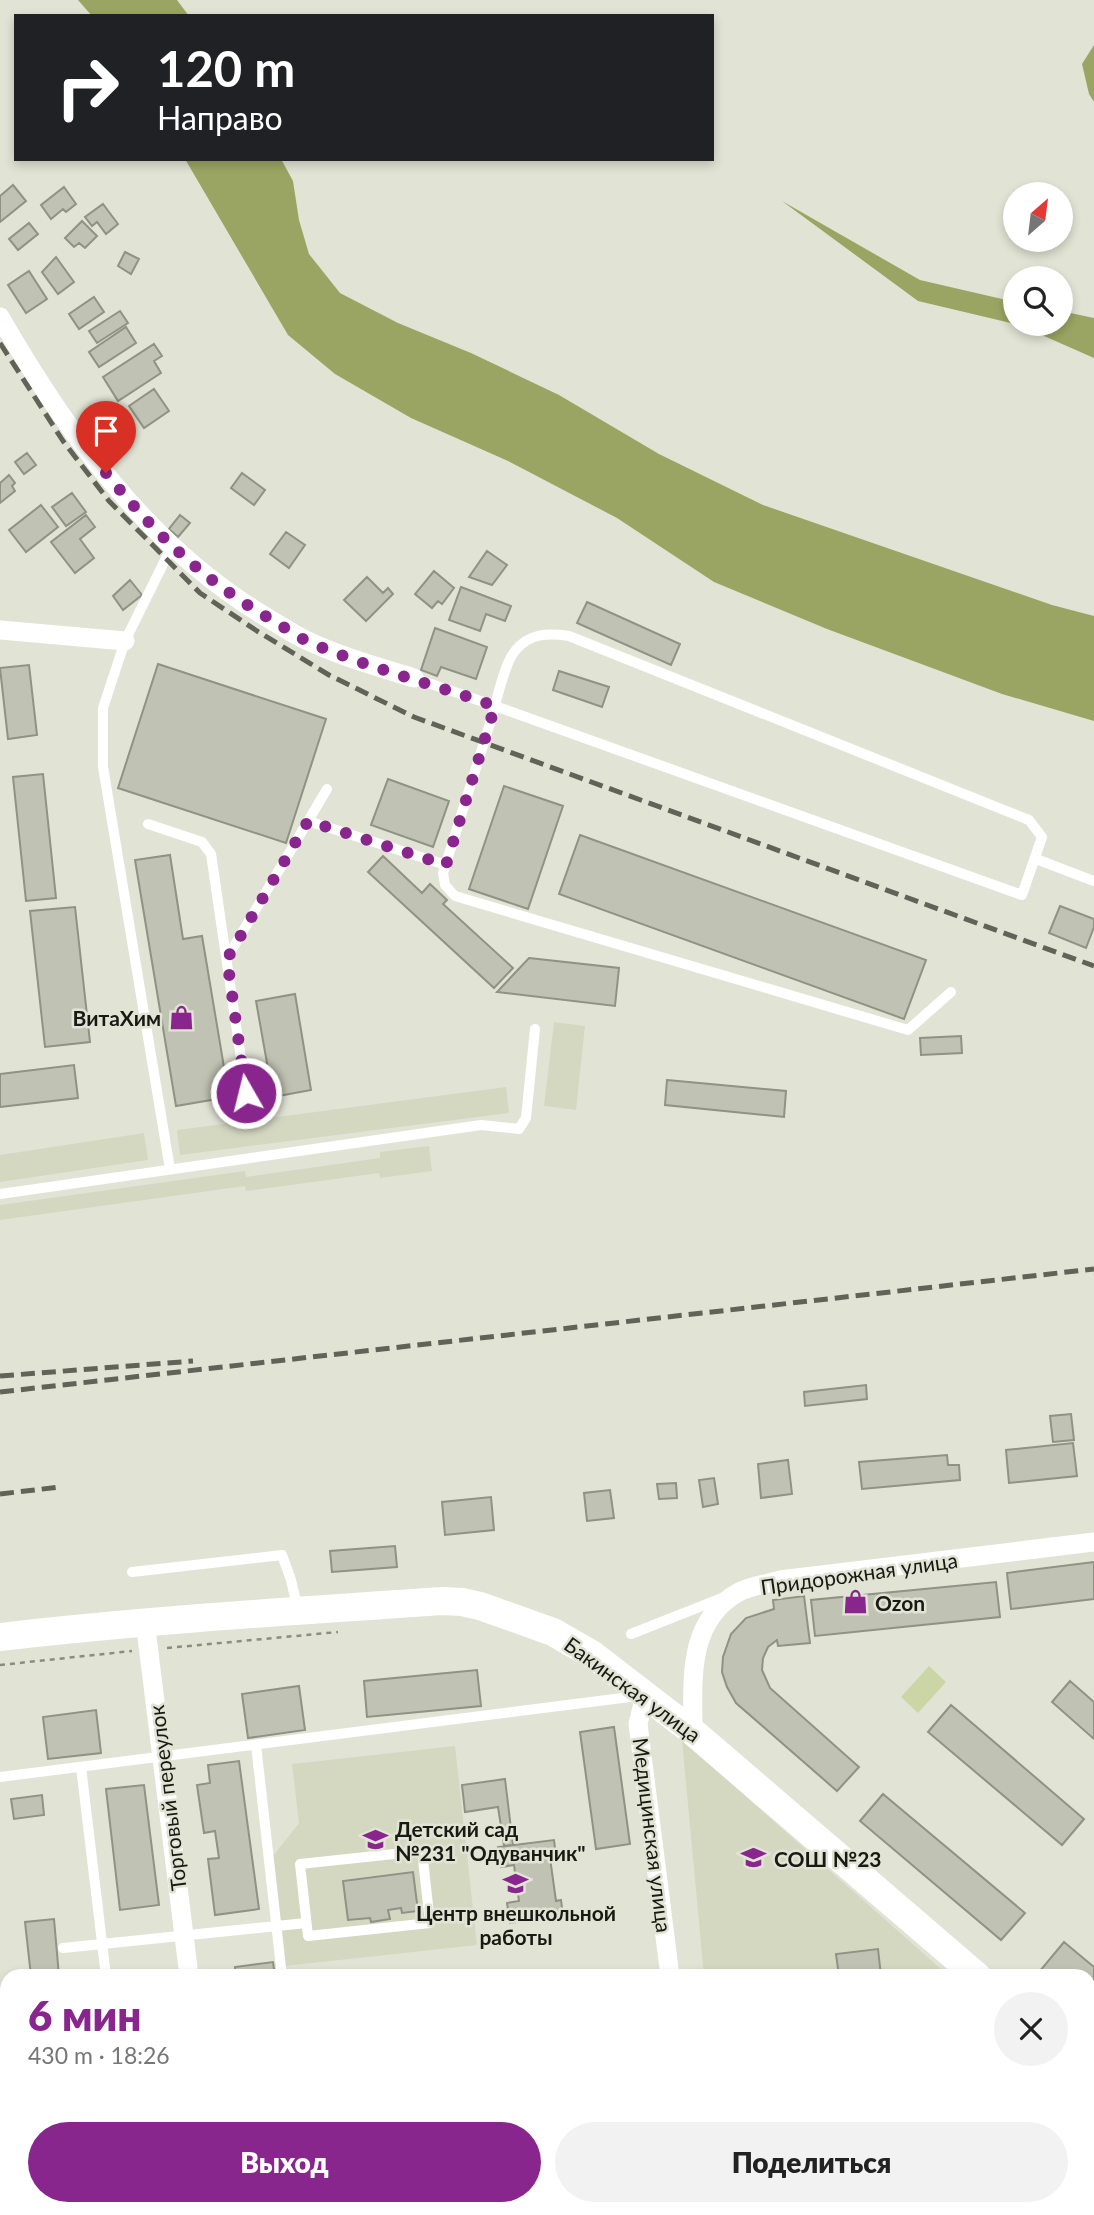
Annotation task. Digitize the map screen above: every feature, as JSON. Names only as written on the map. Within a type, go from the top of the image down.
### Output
[{"type":"main road","name":"Бакинская улица","points":[[0,1637],[145,1621],[462,1602],[553,1632],[593,1655],[693,1732],[969,1969]]},
{"type":"street","points":[[0,317],[72,431],[140,516],[171,548],[233,598],[307,641],[414,678]]},
{"type":"street","points":[[0,630],[125,641]]},
{"type":"street","name":"Придорожная улица","points":[[693,1732],[692,1670],[699,1637],[713,1613],[739,1592],[780,1580],[1094,1542]]},
{"type":"street","name":"Торговый переулок","points":[[145,1621],[188,1969]]},
{"type":"street","name":"Медицинская улица","points":[[645,1695],[638,1724],[669,1969]]},
{"type":"lane","points":[[170,1169],[103,767],[103,708],[125,641],[171,548]]},
{"type":"lane","points":[[414,678],[495,706],[1022,895],[1042,837],[1029,820],[569,636],[550,633],[536,635],[521,644],[512,654],[495,706],[443,873],[446,885],[455,896],[908,1030],[951,992]]},
{"type":"lane","points":[[227,959],[327,789]]},
{"type":"lane","points":[[308,821],[446,865]]},
{"type":"lane","points":[[148,824],[202,842],[211,853],[246,1093]]},
{"type":"lane","points":[[1036,859],[1094,881]]},
{"type":"lane","points":[[0,1194],[481,1125],[519,1129],[526,1118],[535,1029]]},
{"type":"lane","points":[[132,1572],[282,1555],[298,1611]]},
{"type":"lane","points":[[631,1634],[739,1592]]},
{"type":"lane","points":[[0,1777],[645,1695]]},
{"type":"lane","points":[[256,1745],[281,1969]]},
{"type":"lane","points":[[81,1767],[105,1969]]},
{"type":"lane","points":[[422,1851],[430,1923],[308,1936],[306,1923],[300,1864],[422,1851]]},
{"type":"lane","points":[[62,1948],[306,1923]]},
{"type":"path","points":[[0,1665],[343,1632]]},
{"type":"shaded area","points":[[78,0],[177,0],[188,14],[90,14]]},
{"type":"shaded area","points":[[1094,45],[1094,102],[1089,94],[1082,64]]},
{"type":"shaded area","points":[[186,161],[282,161],[293,181],[299,220],[309,254],[340,293],[398,323],[471,353],[559,395],[659,454],[763,505],[1052,605],[1094,616],[1094,721],[1002,694],[827,629],[714,582],[617,518],[508,461],[411,418],[335,374],[288,335]]},
{"type":"shaded area","points":[[782,201],[920,280],[1003,299],[1003,321],[918,301]]},
{"type":"shaded area","points":[[1073,314],[1094,318],[1094,358],[1044,336],[1073,336]]},
{"type":"shaded area","points":[[554,1022],[585,1026],[576,1110],[544,1106]]},
{"type":"shaded area","points":[[506,1087],[509,1113],[180,1155],[177,1130]]},
{"type":"shaded area","points":[[144,1133],[148,1160],[0,1182],[0,1155]]},
{"type":"shaded area","points":[[429,1146],[432,1171],[380,1178],[379,1173],[246,1191],[245,1186],[0,1220],[0,1205],[245,1171],[246,1177],[380,1158],[380,1152]]},
{"type":"shaded area","points":[[929,1666],[946,1682],[918,1713],[901,1697]]},
{"type":"shaded area","name":"СОШ №23","points":[[682,1740],[941,1969],[703,1969]]},
{"type":"shaded area","name":"Детский сад №231 \"Одуванчик\"","points":[[455,1746],[477,1945],[285,1966],[273,1856],[299,1823],[292,1764]]},
{"type":"building","points":[[13,185],[26,201],[0,222],[0,196]]},
{"type":"building","points":[[64,187],[76,204],[66,212],[63,209],[51,219],[41,205]]},
{"type":"building","points":[[103,204],[118,224],[106,234],[97,222],[92,226],[85,217]]},
{"type":"building","points":[[82,221],[97,236],[85,248],[79,243],[74,247],[65,238]]},
{"type":"building","points":[[29,223],[38,234],[18,250],[9,239]]},
{"type":"building","points":[[125,252],[139,259],[131,274],[118,266]]},
{"type":"building","points":[[56,257],[74,282],[58,294],[42,272]]},
{"type":"building","points":[[29,271],[47,299],[26,313],[8,285]]},
{"type":"building","points":[[94,297],[104,312],[79,329],[69,314]]},
{"type":"building","points":[[120,311],[128,323],[97,343],[89,331]]},
{"type":"building","points":[[126,327],[136,343],[99,367],[89,352]]},
{"type":"building","points":[[154,344],[162,356],[154,361],[161,373],[118,401],[103,377]]},
{"type":"building","points":[[154,389],[169,411],[144,428],[129,406]]},
{"type":"building","points":[[27,453],[36,465],[24,474],[15,462]]},
{"type":"building","points":[[242,473],[265,490],[254,505],[231,488]]},
{"type":"building","points":[[9,475],[15,483],[12,486],[15,491],[0,503],[0,483]]},
{"type":"building","points":[[72,493],[86,512],[66,526],[52,507]]},
{"type":"building","points":[[41,505],[58,527],[26,552],[9,530]]},
{"type":"building","points":[[86,515],[95,527],[80,539],[94,558],[75,573],[51,542]]},
{"type":"building","points":[[180,515],[190,523],[178,537],[169,529]]},
{"type":"building","points":[[286,532],[305,545],[289,568],[270,554]]},
{"type":"building","points":[[487,551],[507,565],[492,585],[469,577]]},
{"type":"building","points":[[434,571],[454,588],[442,604],[438,601],[432,608],[415,594]]},
{"type":"building","points":[[367,577],[383,593],[388,588],[393,594],[366,621],[344,600]]},
{"type":"building","points":[[130,580],[142,595],[123,610],[113,596]]},
{"type":"building","points":[[461,587],[511,606],[505,621],[486,614],[480,631],[449,620]]},
{"type":"building","points":[[587,602],[680,644],[671,665],[577,623]]},
{"type":"building","points":[[435,628],[487,647],[476,679],[441,667],[437,676],[421,670]]},
{"type":"building","points":[[158,664],[326,719],[286,843],[118,788]]},
{"type":"building","points":[[29,665],[37,735],[8,739],[0,668]]},
{"type":"building","points":[[559,671],[609,687],[602,707],[553,690]]},
{"type":"building","points":[[43,774],[56,898],[26,901],[13,777]]},
{"type":"building","points":[[388,779],[449,801],[433,847],[371,825]]},
{"type":"building","points":[[504,786],[563,806],[528,909],[469,889]]},
{"type":"building","points":[[580,835],[926,960],[904,1019],[559,894]]},
{"type":"building","points":[[170,855],[183,939],[202,936],[229,1097],[176,1106],[135,860]]},
{"type":"building","points":[[383,856],[422,893],[430,884],[447,900],[443,904],[513,968],[494,988],[368,872]]},
{"type":"building","points":[[1060,906],[1094,919],[1094,927],[1086,948],[1049,933]]},
{"type":"building","points":[[75,907],[90,1042],[45,1047],[30,911]]},
{"type":"building","points":[[529,958],[619,968],[615,1006],[497,992]]},
{"type":"building","points":[[295,994],[311,1090],[273,1097],[256,1001]]},
{"type":"building","points":[[961,1036],[962,1053],[921,1055],[920,1038]]},
{"type":"building","points":[[74,1065],[78,1098],[0,1107],[0,1074]]},
{"type":"building","points":[[667,1080],[786,1091],[784,1117],[665,1105]]},
{"type":"building","points":[[866,1385],[867,1399],[805,1406],[804,1392]]},
{"type":"building","points":[[1071,1414],[1074,1440],[1053,1442],[1050,1416]]},
{"type":"building","points":[[1073,1443],[1077,1476],[1009,1483],[1006,1450]]},
{"type":"building","points":[[947,1455],[948,1465],[959,1465],[960,1480],[862,1489],[859,1462]]},
{"type":"building","points":[[788,1460],[792,1494],[761,1498],[758,1464]]},
{"type":"building","points":[[714,1478],[718,1504],[703,1507],[699,1480]]},
{"type":"building","points":[[676,1483],[677,1498],[659,1499],[657,1484]]},
{"type":"building","points":[[610,1490],[614,1518],[587,1521],[584,1493]]},
{"type":"building","points":[[491,1497],[494,1530],[445,1535],[442,1502]]},
{"type":"building","points":[[395,1546],[397,1567],[332,1572],[330,1551]]},
{"type":"building","points":[[1094,1562],[1094,1599],[1011,1609],[1007,1573]]},
{"type":"building","points":[[996,1582],[1000,1617],[815,1636],[811,1600]]},
{"type":"building","points":[[804,1596],[810,1643],[778,1646],[777,1640],[768,1647],[762,1670],[770,1688],[859,1767],[837,1791],[736,1703],[722,1672],[723,1657],[731,1634],[746,1618],[774,1609],[773,1600]]},
{"type":"building","points":[[477,1670],[481,1706],[367,1717],[364,1681]]},
{"type":"building","points":[[1070,1681],[1094,1702],[1094,1739],[1052,1702]]},
{"type":"building","points":[[299,1686],[305,1730],[248,1738],[242,1694]]},
{"type":"building","points":[[951,1705],[1084,1819],[1062,1845],[928,1732]]},
{"type":"building","points":[[96,1710],[101,1753],[48,1759],[43,1717]]},
{"type":"building","points":[[614,1727],[630,1844],[596,1849],[580,1732]]},
{"type":"building","points":[[239,1761],[259,1909],[215,1915],[208,1859],[219,1858],[215,1831],[204,1833],[197,1785],[210,1783],[208,1765]]},
{"type":"building","points":[[505,1779],[513,1845],[504,1846],[498,1807],[465,1812],[462,1785]]},
{"type":"building","points":[[144,1785],[159,1905],[120,1910],[106,1789]]},
{"type":"building","points":[[883,1794],[1025,1913],[1001,1940],[860,1821]]},
{"type":"building","points":[[42,1795],[44,1815],[14,1819],[11,1799]]},
{"type":"building","points":[[554,1840],[556,1857],[550,1858],[556,1901],[561,1900],[563,1916],[510,1923],[507,1903],[519,1901],[514,1865],[501,1867],[498,1847]]},
{"type":"building","points":[[413,1872],[418,1911],[402,1913],[401,1908],[388,1910],[390,1919],[371,1922],[370,1918],[348,1920],[343,1881]]},
{"type":"building","points":[[54,1919],[58,1969],[30,1969],[25,1922]]},
{"type":"building","points":[[1064,1942],[1094,1967],[1094,1969],[1042,1969]]},
{"type":"building","points":[[878,1949],[880,1969],[838,1969],[836,1954]]},
{"type":"building","points":[[273,1962],[274,1969],[235,1969]]},
{"type":"railway","points":[[0,343],[63,441],[109,501],[200,593],[329,675],[414,717],[1094,966]]},
{"type":"railway","points":[[0,1392],[1094,1269]]},
{"type":"railway","points":[[0,1376],[193,1361]]},
{"type":"railway","points":[[0,1494],[60,1487]]},
{"type":"place","name":"ВитаХим","points":[[181,1017]]},
{"type":"place","name":"Ozon","points":[[855,1602]]},
{"type":"place","name":"Детский сад №231 \"Одуванчик\"","points":[[375,1840]]},
{"type":"place","name":"СОШ №23","points":[[754,1858]]},
{"type":"place","name":"Центр внешкольной работы","points":[[516,1883]]},
{"type":"route","points":[[106,473],[140,516],[171,548],[233,598],[307,641],[495,706],[446,865],[308,821],[227,959],[246,1093]]}]
